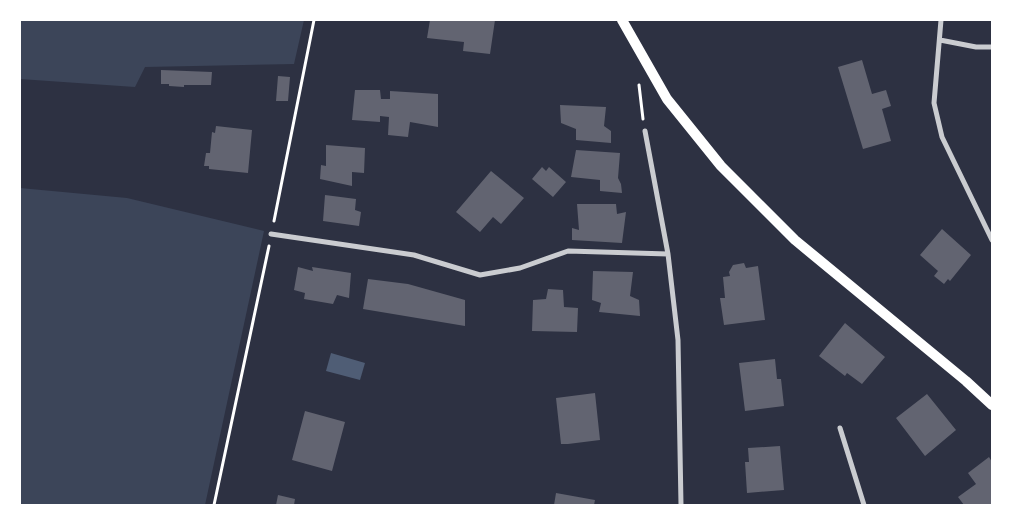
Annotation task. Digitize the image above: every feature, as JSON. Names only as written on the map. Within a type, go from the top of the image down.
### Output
[{"type":"main road","points":[[622,20],[667,99],[721,166],[795,240],[966,381],[992,406]]},
{"type":"street","points":[[941,20],[934,104],[942,137],[992,240]]},
{"type":"street","points":[[940,40],[976,47],[992,47]]},
{"type":"street","points":[[645,131],[668,254],[678,340],[681,505]]},
{"type":"street","points":[[271,234],[414,255],[480,275],[520,268],[568,252],[668,254]]},
{"type":"street","points":[[840,428],[864,505]]},
{"type":"path","points":[[214,505],[314,20]]},
{"type":"shaded area","points":[[20,20],[304,20],[294,64],[145,67],[135,87],[20,79]]},
{"type":"shaded area","points":[[20,188],[127,198],[264,231],[205,505],[20,505]]},
{"type":"shaded area","points":[[331,353],[365,363],[360,380],[326,371]]},
{"type":"building","points":[[430,20],[495,20],[490,54],[463,51],[464,42],[427,38]]},
{"type":"building","points":[[862,60],[872,94],[886,90],[891,106],[882,109],[891,141],[863,149],[838,67]]},
{"type":"building","points":[[161,70],[212,72],[211,85],[184,85],[184,87],[161,84]]},
{"type":"building","points":[[278,76],[290,77],[288,101],[276,101]]},
{"type":"building","points":[[355,90],[380,90],[381,99],[390,99],[390,91],[438,94],[438,127],[410,122],[408,137],[388,135],[389,117],[380,116],[380,122],[352,120]]},
{"type":"building","points":[[560,105],[606,107],[604,126],[611,131],[611,143],[576,140],[576,129],[561,123]]},
{"type":"building","points":[[216,126],[252,130],[248,173],[209,169],[209,166],[204,166],[206,153],[210,153],[212,132],[215,133]]},
{"type":"building","points":[[326,145],[365,148],[364,173],[352,172],[352,186],[320,179],[321,165],[326,166]]},
{"type":"building","points":[[576,150],[620,153],[618,178],[622,193],[600,191],[600,180],[571,177]]},
{"type":"building","points":[[542,167],[546,171],[549,167],[566,182],[553,197],[532,179]]},
{"type":"building","points":[[491,171],[524,198],[501,224],[493,217],[480,232],[456,212]]},
{"type":"building","points":[[325,195],[356,199],[355,210],[361,212],[359,226],[323,221]]},
{"type":"building","points":[[577,204],[616,204],[617,214],[626,212],[622,243],[572,240],[572,228],[579,230]]},
{"type":"building","points":[[942,229],[971,255],[950,281],[948,279],[944,284],[934,276],[938,271],[920,255]]},
{"type":"building","points":[[744,263],[746,268],[758,266],[765,320],[724,325],[720,298],[725,298],[723,277],[730,276],[729,272],[733,265]]},
{"type":"building","points":[[298,267],[313,271],[312,267],[351,273],[349,298],[337,295],[333,304],[304,299],[305,293],[294,290]]},
{"type":"building","points":[[593,271],[633,272],[630,296],[639,300],[640,316],[599,312],[601,303],[592,300]]},
{"type":"building","points":[[368,279],[408,284],[465,300],[465,326],[363,309]]},
{"type":"building","points":[[548,289],[563,290],[564,307],[578,308],[577,332],[532,331],[533,300],[546,299]]},
{"type":"building","points":[[845,323],[885,357],[862,384],[847,373],[845,376],[819,356]]},
{"type":"building","points":[[775,359],[777,379],[781,379],[784,406],[745,411],[739,363]]},
{"type":"building","points":[[595,393],[600,440],[561,444],[556,398]]},
{"type":"building","points":[[927,394],[956,430],[925,456],[896,418]]},
{"type":"building","points":[[305,411],[345,422],[332,471],[292,460]]},
{"type":"building","points":[[780,446],[784,490],[747,493],[745,462],[749,462],[748,448]]},
{"type":"building","points":[[989,457],[992,462],[992,505],[964,505],[958,497],[976,484],[968,473]]},
{"type":"building","points":[[556,493],[595,500],[594,505],[554,505]]},
{"type":"building","points":[[278,495],[295,499],[294,505],[276,505]]}]
